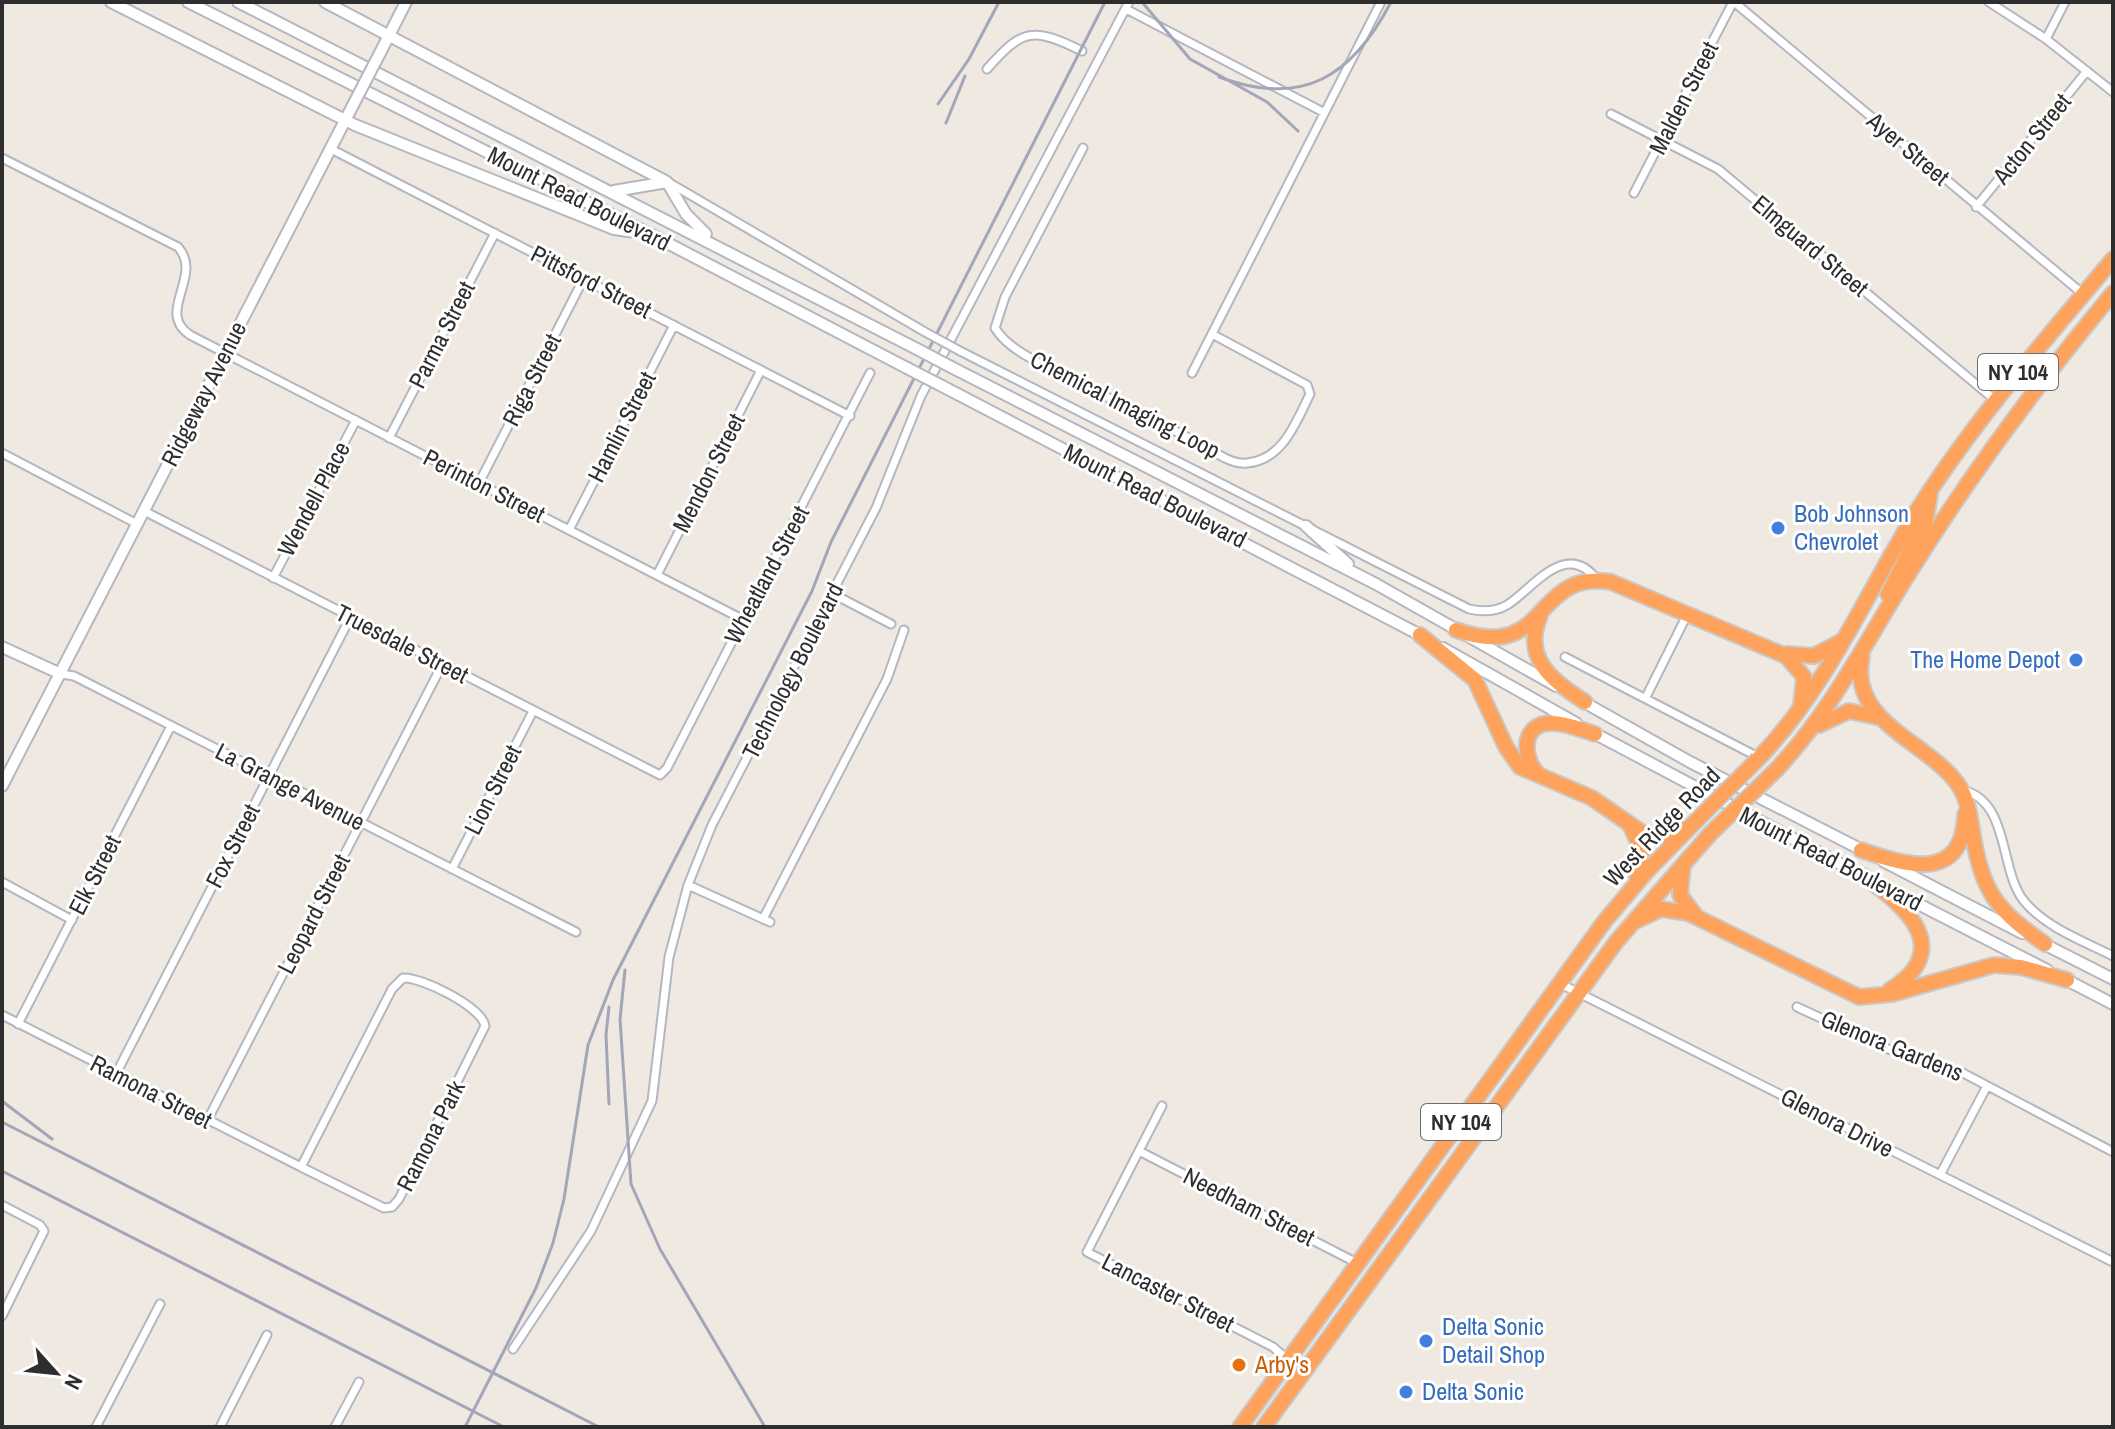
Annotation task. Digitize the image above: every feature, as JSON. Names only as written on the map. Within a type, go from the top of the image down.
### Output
[{"type":"highway","name":"West Ridge Road","points":[[1240,1427],[1631,890],[1792,721],[1852,628],[1930,491],[1995,400],[2113,259]]},
{"type":"highway","name":"West Ridge Road","points":[[1264,1427],[1626,929],[1686,859],[1801,742],[1836,695],[1992,448],[2113,293]]},
{"type":"highway","points":[[1878,625],[1890,588],[1926,520],[1930,491]]},
{"type":"highway","points":[[1456,630],[1487,638],[1507,638],[1527,626],[1549,602],[1569,587],[1598,581],[1621,585],[1777,651],[1800,657],[1818,655],[1837,645],[1852,628]]},
{"type":"highway","points":[[1549,602],[1534,634],[1536,657],[1553,679],[1585,702]]},
{"type":"highway","points":[[1420,635],[1479,685],[1517,765],[1592,798],[1630,827],[1641,843],[1643,855],[1631,890]]},
{"type":"highway","points":[[1866,645],[1860,669],[1861,687],[1868,702],[1888,724],[1946,771],[1961,790],[1969,809],[1980,873],[1989,895],[2010,917],[2045,944]]},
{"type":"highway","points":[[1777,651],[1794,662],[1804,677],[1803,700],[1792,721]]},
{"type":"highway","points":[[1801,742],[1819,724],[1840,712],[1862,711],[1888,724]]},
{"type":"highway","points":[[1546,779],[1533,769],[1526,756],[1527,740],[1534,730],[1555,723],[1595,734]]},
{"type":"highway","points":[[1861,850],[1914,866],[1942,860],[1956,846],[1963,833],[1965,812],[1961,790]]},
{"type":"highway","points":[[1630,827],[1662,836],[1692,825]]},
{"type":"highway","points":[[1686,859],[1680,873],[1679,892],[1684,903],[1698,917]]},
{"type":"highway","points":[[1863,876],[1909,913],[1920,939],[1918,959],[1911,972],[1891,990],[1872,997]]},
{"type":"highway","points":[[1626,929],[1661,909],[1678,910],[1698,917],[1841,991],[1872,997],[1994,965],[2021,967],[2067,980]]},
{"type":"main road","points":[[111,2],[345,120],[614,229],[652,235]]},
{"type":"main road","name":"Mount Read Boulevard","points":[[188,2],[652,235],[1420,635],[1595,734],[2113,1004]]},
{"type":"main road","name":"Mount Read Boulevard","points":[[238,2],[1376,584],[1585,702],[1861,850],[2113,979]]},
{"type":"main road","name":"Mount Read Boulevard","points":[[325,2],[667,182]]},
{"type":"main road","name":"Ridgeway Avenue","points":[[2,786],[5,772],[61,674],[406,2]]},
{"type":"main road","points":[[612,191],[667,182],[698,228],[730,251]]},
{"type":"main road","points":[[1306,526],[1345,562],[1376,584]]},
{"type":"main road","name":"La Grange Avenue","points":[[2,647],[61,674]]},
{"type":"street","points":[[1192,373],[1381,2]]},
{"type":"street","name":"Malden Street","points":[[1634,193],[1734,2]]},
{"type":"street","name":"Ayer Street","points":[[1734,2],[2083,294]]},
{"type":"street","points":[[1989,2],[2046,39],[2113,92]]},
{"type":"street","points":[[2046,39],[2065,2]]},
{"type":"street","points":[[1128,5],[1323,112]]},
{"type":"street","name":"Technology Boulevard","points":[[513,1349],[591,1231],[652,1101],[669,957],[688,885],[712,825],[876,508],[921,396],[1128,5]]},
{"type":"street","points":[[987,69],[1010,43],[1027,34],[1048,35],[1082,51]]},
{"type":"street","name":"Acton Street","points":[[1976,207],[2087,71]]},
{"type":"street","name":"Elmguard Street","points":[[1611,114],[1718,169],[1995,400]]},
{"type":"street","name":"Chemical Imaging Loop","points":[[1083,148],[1005,297],[995,328],[1000,336],[1030,358],[1083,387],[1150,416],[1234,462],[1253,462],[1286,441],[1310,394],[1307,385],[1212,334]]},
{"type":"street","name":"Pittsford Street","points":[[331,149],[850,416]]},
{"type":"street","name":"Perinton Street","points":[[2,158],[178,247],[185,257],[188,271],[177,302],[177,320],[183,331],[744,620]]},
{"type":"street","name":"Mount Read Boulevard","points":[[667,182],[960,351],[1459,604],[1479,611],[1505,606],[1537,577],[1558,567],[1582,569],[1598,581]]},
{"type":"street","name":"Parma Street","points":[[389,438],[495,233]]},
{"type":"street","name":"Riga Street","points":[[479,483],[584,278]]},
{"type":"street","name":"Hamlin Street","points":[[569,530],[674,325]]},
{"type":"street","name":"Mendon Street","points":[[657,575],[761,370]]},
{"type":"street","name":"Wheatland Street","points":[[660,775],[667,768],[870,373]]},
{"type":"street","name":"Wendell Place","points":[[273,578],[356,420]]},
{"type":"street","points":[[2,453],[137,524]]},
{"type":"street","name":"Truesdale Street","points":[[144,511],[660,775]]},
{"type":"street","points":[[833,594],[891,624]]},
{"type":"street","points":[[1646,697],[1688,613]]},
{"type":"street","name":"Fox Street","points":[[116,1074],[350,618]]},
{"type":"street","points":[[688,885],[766,920],[887,679],[904,630]]},
{"type":"street","points":[[1565,657],[1759,758]]},
{"type":"street","name":"Leopard Street","points":[[207,1121],[442,665]]},
{"type":"street","name":"La Grange Avenue","points":[[61,674],[74,676],[576,932]]},
{"type":"street","name":"Lion Street","points":[[452,869],[533,711]]},
{"type":"street","name":"Elk Street","points":[[18,1024],[171,726]]},
{"type":"street","points":[[1961,790],[1977,797],[1994,819],[2012,876],[2026,903],[2057,927],[2113,956]]},
{"type":"street","points":[[2,882],[72,920]]},
{"type":"street","name":"Ramona Park","points":[[408,978],[419,980],[483,1017],[485,1026],[480,1040],[396,1203],[380,1207],[301,1167],[399,981],[408,978]]},
{"type":"street","name":"Glenora Drive","points":[[1561,984],[2113,1262]]},
{"type":"street","name":"Glenora Gardens","points":[[1797,1007],[1882,1046],[1954,1070],[2113,1152]]},
{"type":"street","name":"Ramona Street","points":[[2,1015],[301,1167]]},
{"type":"street","name":"Glenora Gardens","points":[[1940,1175],[1987,1086]]},
{"type":"street","points":[[1139,1151],[1162,1106]]},
{"type":"street","name":"Needham Street","points":[[1139,1151],[1359,1264]]},
{"type":"street","name":"Lancaster Street","points":[[1139,1151],[1087,1252],[1273,1347],[1289,1361]]},
{"type":"street","points":[[2,1205],[40,1225],[44,1231],[2,1316]]},
{"type":"street","points":[[96,1427],[160,1304]]},
{"type":"street","points":[[220,1427],[267,1335]]},
{"type":"street","points":[[335,1427],[359,1382]]},
{"type":"railway","points":[[938,104],[969,59],[999,2]]},
{"type":"railway","points":[[465,1427],[536,1288],[553,1243],[564,1199],[588,1045],[613,980],[812,591],[831,542],[1105,2]]},
{"type":"railway","points":[[1142,2],[1190,59],[1267,102],[1298,131]]},
{"type":"railway","points":[[1219,77],[1249,86],[1275,89],[1300,87],[1322,79],[1359,50],[1391,2]]},
{"type":"railway","points":[[946,123],[965,76]]},
{"type":"railway","points":[[625,970],[620,1019],[631,1184],[660,1249],[765,1427]]},
{"type":"railway","points":[[609,1007],[606,1035],[609,1104]]},
{"type":"railway","points":[[2,1101],[52,1139]]},
{"type":"railway","points":[[2,1122],[599,1427]]},
{"type":"railway","points":[[2,1171],[504,1427]]},
{"type":"place","name":"Bob Johnson Chevrolet","points":[[1778,528]]},
{"type":"place","name":"The Home Depot","points":[[2076,660]]},
{"type":"place","name":"Delta Sonic Detail Shop","points":[[1426,1341]]},
{"type":"place","name":"Arby's","points":[[1239,1365]]},
{"type":"place","name":"Delta Sonic","points":[[1406,1392]]}]
